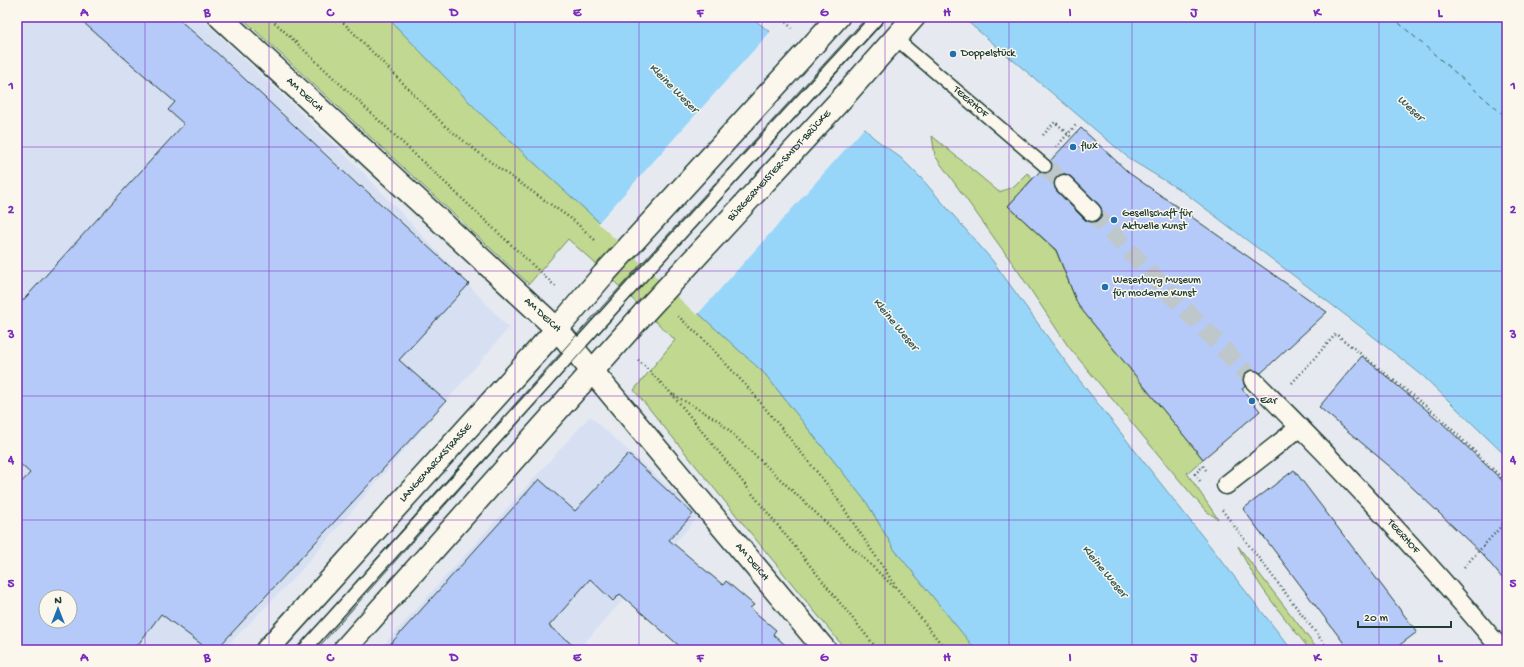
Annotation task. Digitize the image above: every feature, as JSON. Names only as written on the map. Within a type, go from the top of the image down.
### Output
[{"type":"main road","name":"AM DEICH","points":[[220,17],[557,329],[825,650]]},
{"type":"main road","name":"LANGEMARCKSTRASSE","points":[[266,650],[557,329],[603,275],[838,17]]},
{"type":"main road","name":"BÜRGERMEISTER-SMIDT-BRÜCKE","points":[[618,342],[845,95],[914,17]]},
{"type":"main road","points":[[344,650],[618,342]]},
{"type":"street","points":[[1064,184],[1092,212]]},
{"type":"street","name":"TEERHOF","points":[[1253,380],[1300,427],[1448,585],[1502,650]]},
{"type":"street","points":[[1226,485],[1300,427]]},
{"type":"lane","points":[[304,650],[574,350],[878,17]]},
{"type":"lane","name":"TEERHOF","points":[[895,38],[1045,166]]},
{"type":"path","points":[[269,17],[576,307]]},
{"type":"path","points":[[1053,150],[1076,125]]},
{"type":"path","points":[[1064,130],[1072,138]]},
{"type":"path","points":[[1276,402],[1336,334],[1437,415],[1507,483]]},
{"type":"path","points":[[618,342],[672,394],[878,650]]},
{"type":"path","points":[[672,394],[719,421],[898,592],[946,650]]},
{"type":"path","points":[[1204,487],[1195,474],[1203,466],[1207,471]]},
{"type":"path","points":[[1219,505],[1330,650]]},
{"type":"path","points":[[1448,585],[1507,520]]},
{"type":"shaded area","points":[[17,17],[200,17],[362,171],[509,328],[298,574],[223,650],[17,650]]},
{"type":"shaded area","points":[[590,416],[700,515],[578,650],[379,650]]},
{"type":"green space","points":[[241,17],[387,17],[481,114],[765,374],[867,503],[894,549],[976,650],[846,650],[634,390],[675,340],[568,239],[529,284]]},
{"type":"green space","points":[[932,136],[999,192],[1013,187],[1027,173],[1033,178],[1008,206],[1056,251],[1078,305],[1203,459],[1187,473],[1218,519],[1206,511],[1186,488],[1068,346],[1018,271],[935,156]]},
{"type":"green space","points":[[1238,546],[1318,650],[1310,650],[1281,613],[1253,574]]},
{"type":"water","name":"Kleine Weser","points":[[387,17],[755,17],[756,21],[770,32],[874,138],[901,158],[922,179],[992,260],[1073,372],[1292,650],[976,650],[894,549],[867,503],[765,374],[481,114]]},
{"type":"water","name":"Weser","points":[[962,17],[1507,17],[1507,457],[1423,376],[1185,193],[1131,160]]},
{"type":"pier","points":[[772,30],[866,126],[697,315],[598,223]]},
{"type":"building","points":[[77,17],[176,17],[217,53],[360,187],[361,186],[469,284],[399,360],[446,401],[216,650],[209,650],[161,614],[134,650],[17,650],[17,487],[30,473],[17,461],[17,307],[184,124],[168,110],[175,102]]},
{"type":"building","points":[[1081,128],[1129,173],[1327,312],[1261,373],[1251,370],[1245,373],[1243,378],[1245,387],[1242,389],[1260,411],[1203,459],[1078,305],[1056,250],[1008,206],[1040,171],[1044,173],[1050,171],[1052,167],[1050,161]],"holes":[[[1061,174],[1066,174],[1071,177],[1099,205],[1102,214],[1099,220],[1094,222],[1085,220],[1057,191],[1054,182]]]},
{"type":"building","points":[[1362,356],[1441,422],[1507,485],[1507,584],[1483,555],[1394,470],[1319,407]]},
{"type":"building","points":[[628,454],[693,514],[669,540],[723,585],[726,581],[754,605],[750,608],[776,630],[773,634],[791,650],[684,650],[620,594],[613,601],[590,579],[549,626],[579,650],[385,650],[539,479],[575,511]]},
{"type":"building","points":[[1294,470],[1417,632],[1393,650],[1349,650],[1243,509]]},
{"type":"ferry route","points":[[1392,17],[1507,118]]},
{"type":"tunnel","points":[[1045,166],[1064,184]]},
{"type":"tunnel","points":[[1092,212],[1253,380]]},
{"type":"tram line","points":[[295,650],[591,319],[867,17]]},
{"type":"tram line","points":[[316,650],[602,329],[888,17]]},
{"type":"place","name":"Doppelstück","points":[[953,54]]},
{"type":"place","name":"flux","points":[[1073,147]]},
{"type":"place","name":"Gesellschaft für Aktuelle Kunst","points":[[1114,220]]},
{"type":"place","name":"Weserburg Museum für moderne Kunst","points":[[1105,287]]},
{"type":"place","name":"Ear","points":[[1252,401]]}]
